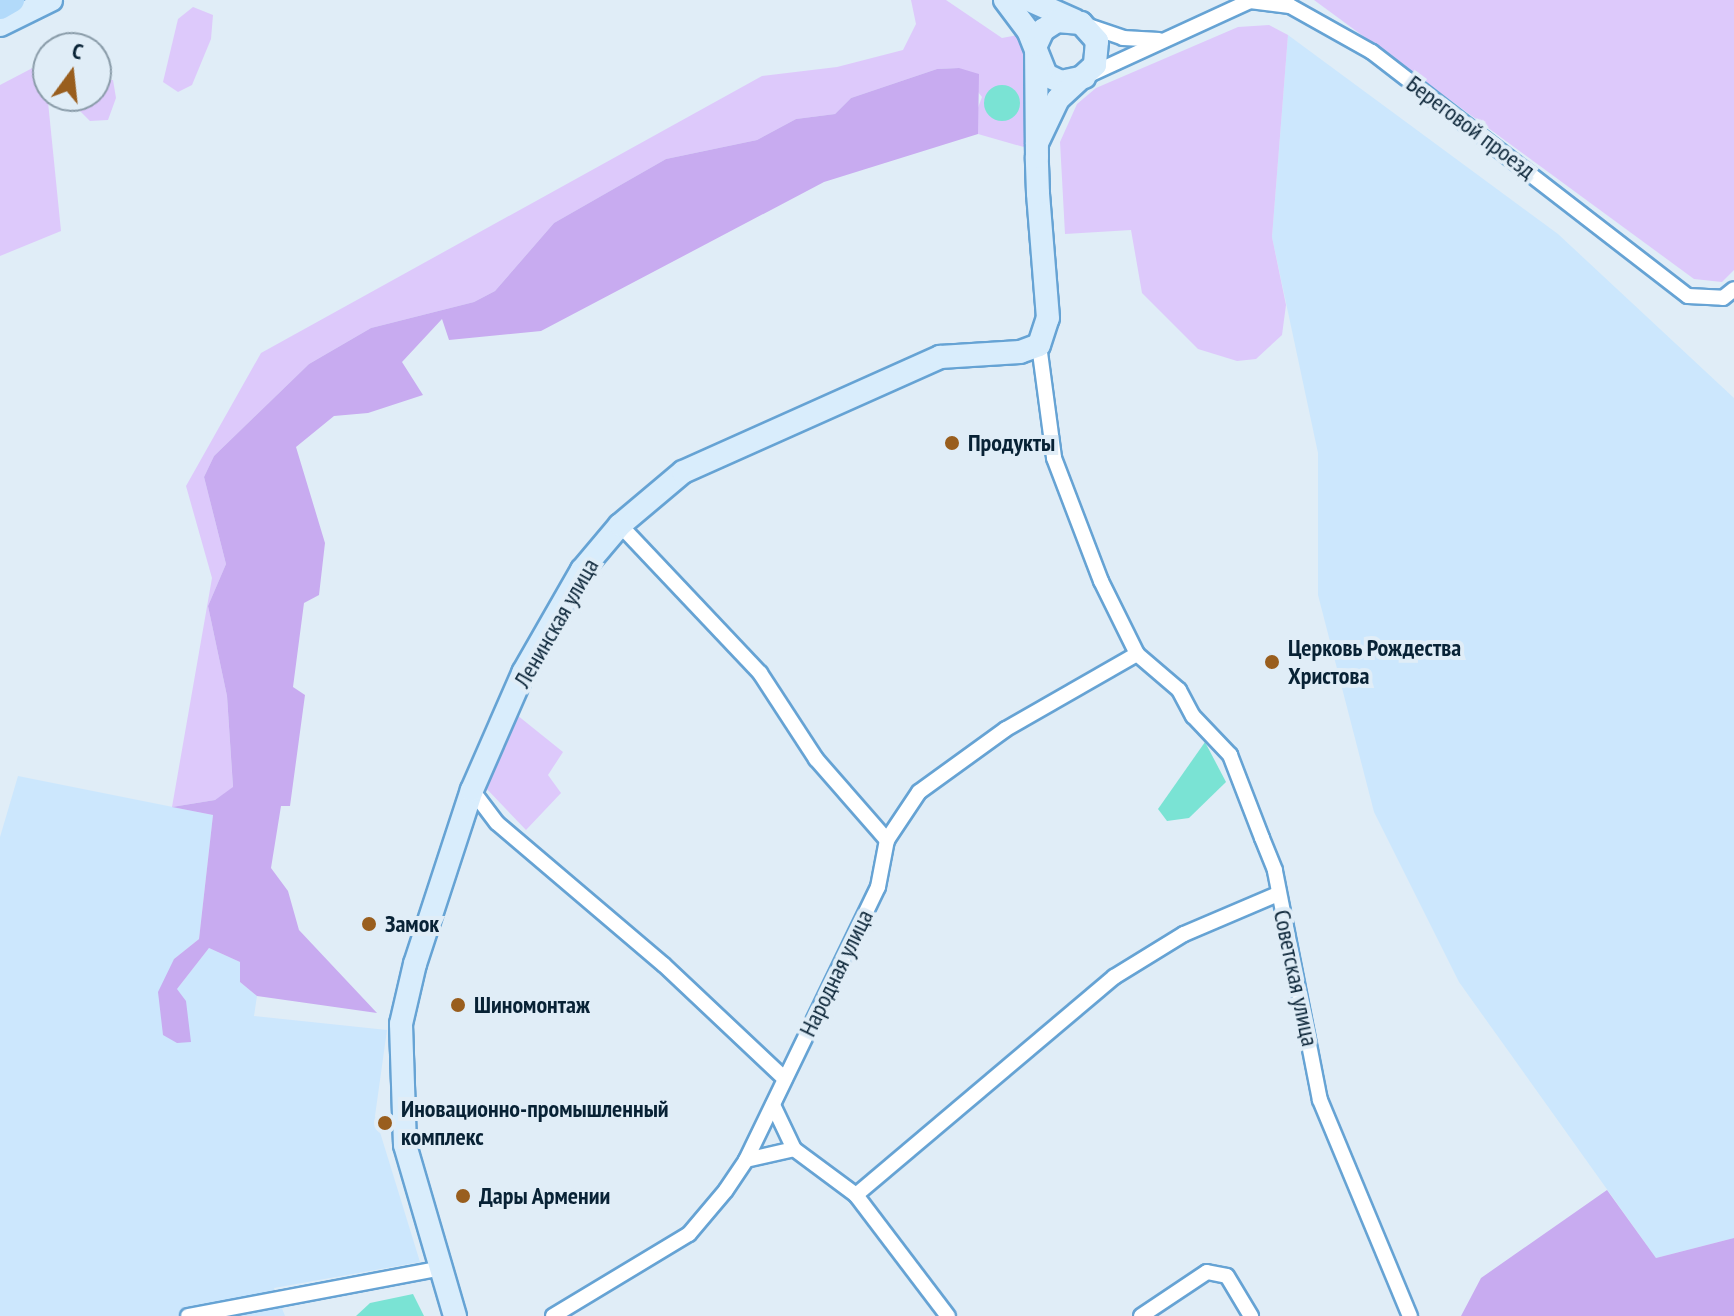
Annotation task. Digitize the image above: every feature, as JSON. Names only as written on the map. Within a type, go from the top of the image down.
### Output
[{"type":"main road","points":[[0,7],[12,0]]},
{"type":"street","points":[[0,25],[51,0]]},
{"type":"street","points":[[1005,0],[1028,30],[1041,69],[1053,80],[1085,77]]},
{"type":"street","points":[[1030,0],[1081,23],[1140,42],[1171,38]]},
{"type":"street","name":"Береговой проезд","points":[[1085,77],[1250,1],[1290,6],[1372,52],[1688,296],[1723,298],[1734,289]]},
{"type":"street","points":[[1037,143],[1058,99],[1085,77],[1098,49],[1093,34],[1081,23],[1065,20],[1049,25],[1039,37],[1035,53],[1037,143],[1048,318],[1039,345],[1054,458],[1077,526],[1142,659]]},
{"type":"street","name":"Ленинская улица","points":[[455,1316],[405,1145],[401,1024],[415,964],[472,790],[523,673],[582,570],[620,525],[683,472],[830,403],[940,357],[1020,352],[1039,345]]},
{"type":"street","points":[[620,525],[760,673],[816,759],[887,840]]},
{"type":"street","name":"Народная улица","points":[[553,1316],[689,1234],[707,1218],[746,1160],[878,887],[887,840],[919,792],[1006,729],[1142,659]]},
{"type":"street","name":"Советская улица","points":[[1142,659],[1179,690],[1193,716],[1230,755],[1275,871],[1320,1100],[1410,1316]]},
{"type":"street","points":[[472,790],[497,823],[664,965],[785,1079]]},
{"type":"street","points":[[856,1195],[1114,977],[1184,934],[1278,894]]},
{"type":"street","points":[[773,1105],[794,1149],[856,1195],[948,1316]]},
{"type":"street","points":[[746,1160],[794,1149]]},
{"type":"street","points":[[188,1316],[443,1268]]},
{"type":"street","points":[[1141,1316],[1207,1272],[1227,1276],[1251,1316]]},
{"type":"shaded area","points":[[911,0],[946,0],[1002,38],[1023,34],[1031,60],[1027,148],[978,134],[976,113],[982,97],[959,68],[937,69],[851,98],[835,114],[796,119],[757,140],[666,159],[554,223],[495,291],[474,302],[371,328],[309,364],[214,456],[204,477],[226,564],[208,606],[227,696],[233,788],[215,800],[172,807],[212,578],[186,486],[261,353],[762,76],[837,67],[903,50],[916,24]]},
{"type":"shaded area","points":[[1314,0],[1734,0],[1734,270],[1722,282],[1694,279]]},
{"type":"shaded area","points":[[193,7],[213,15],[211,39],[192,85],[178,92],[163,82],[178,19]]},
{"type":"shaded area","points":[[1269,25],[1288,35],[1272,237],[1286,305],[1282,335],[1256,359],[1237,361],[1198,349],[1142,293],[1131,230],[1065,234],[1060,142],[1077,104],[1096,88],[1238,27]]},
{"type":"shaded area","points":[[1288,35],[1558,234],[1734,398],[1734,1238],[1656,1258],[1459,982],[1374,812],[1318,595],[1318,453],[1272,237]]},
{"type":"shaded area","points":[[32,68],[32,112],[49,112],[61,231],[0,256],[0,85]]},
{"type":"shaded area","points":[[959,68],[979,74],[978,134],[824,182],[541,331],[449,340],[442,319],[402,362],[423,395],[368,413],[334,416],[296,447],[325,543],[319,595],[304,603],[293,687],[305,695],[290,806],[281,806],[271,868],[288,891],[299,930],[377,1013],[257,996],[240,982],[240,962],[209,948],[177,989],[186,1001],[191,1042],[177,1043],[163,1035],[158,992],[174,959],[199,939],[213,815],[172,807],[215,800],[233,787],[227,696],[208,606],[226,564],[204,477],[214,456],[309,364],[371,328],[474,302],[495,291],[554,223],[666,159],[757,140],[796,119],[835,114],[851,98],[937,69]]},
{"type":"shaded area","points":[[112,80],[113,80],[116,98],[112,109]]},
{"type":"shaded area","points":[[1002,85],[1014,91],[1020,103],[1014,115],[1002,121],[990,115],[984,103],[990,91]]},
{"type":"shaded area","points":[[81,112],[111,112],[108,120],[90,121]]},
{"type":"shaded area","points":[[517,715],[563,752],[548,775],[561,793],[526,830],[483,785]]},
{"type":"shaded area","points":[[1205,742],[1226,782],[1189,818],[1167,821],[1158,809]]},
{"type":"shaded area","points":[[18,776],[213,815],[199,939],[174,959],[177,989],[209,948],[240,962],[240,982],[257,996],[254,1016],[387,1030],[375,1116],[420,1262],[274,1288],[285,1316],[0,1316],[0,837]]},
{"type":"shaded area","points":[[1607,1190],[1656,1258],[1734,1238],[1734,1316],[1461,1316],[1481,1278]]},
{"type":"shaded area","points":[[413,1294],[424,1316],[356,1316],[370,1303]]},
{"type":"place","name":"Продукты","points":[[952,443]]},
{"type":"place","name":"Церковь Рождества Христова","points":[[1272,662]]},
{"type":"place","name":"Замок","points":[[369,924]]},
{"type":"place","name":"Шиномонтаж","points":[[458,1005]]},
{"type":"place","name":"Иновационно-промышленный комплекс","points":[[385,1123]]},
{"type":"place","name":"Дары Армении","points":[[463,1196]]}]
